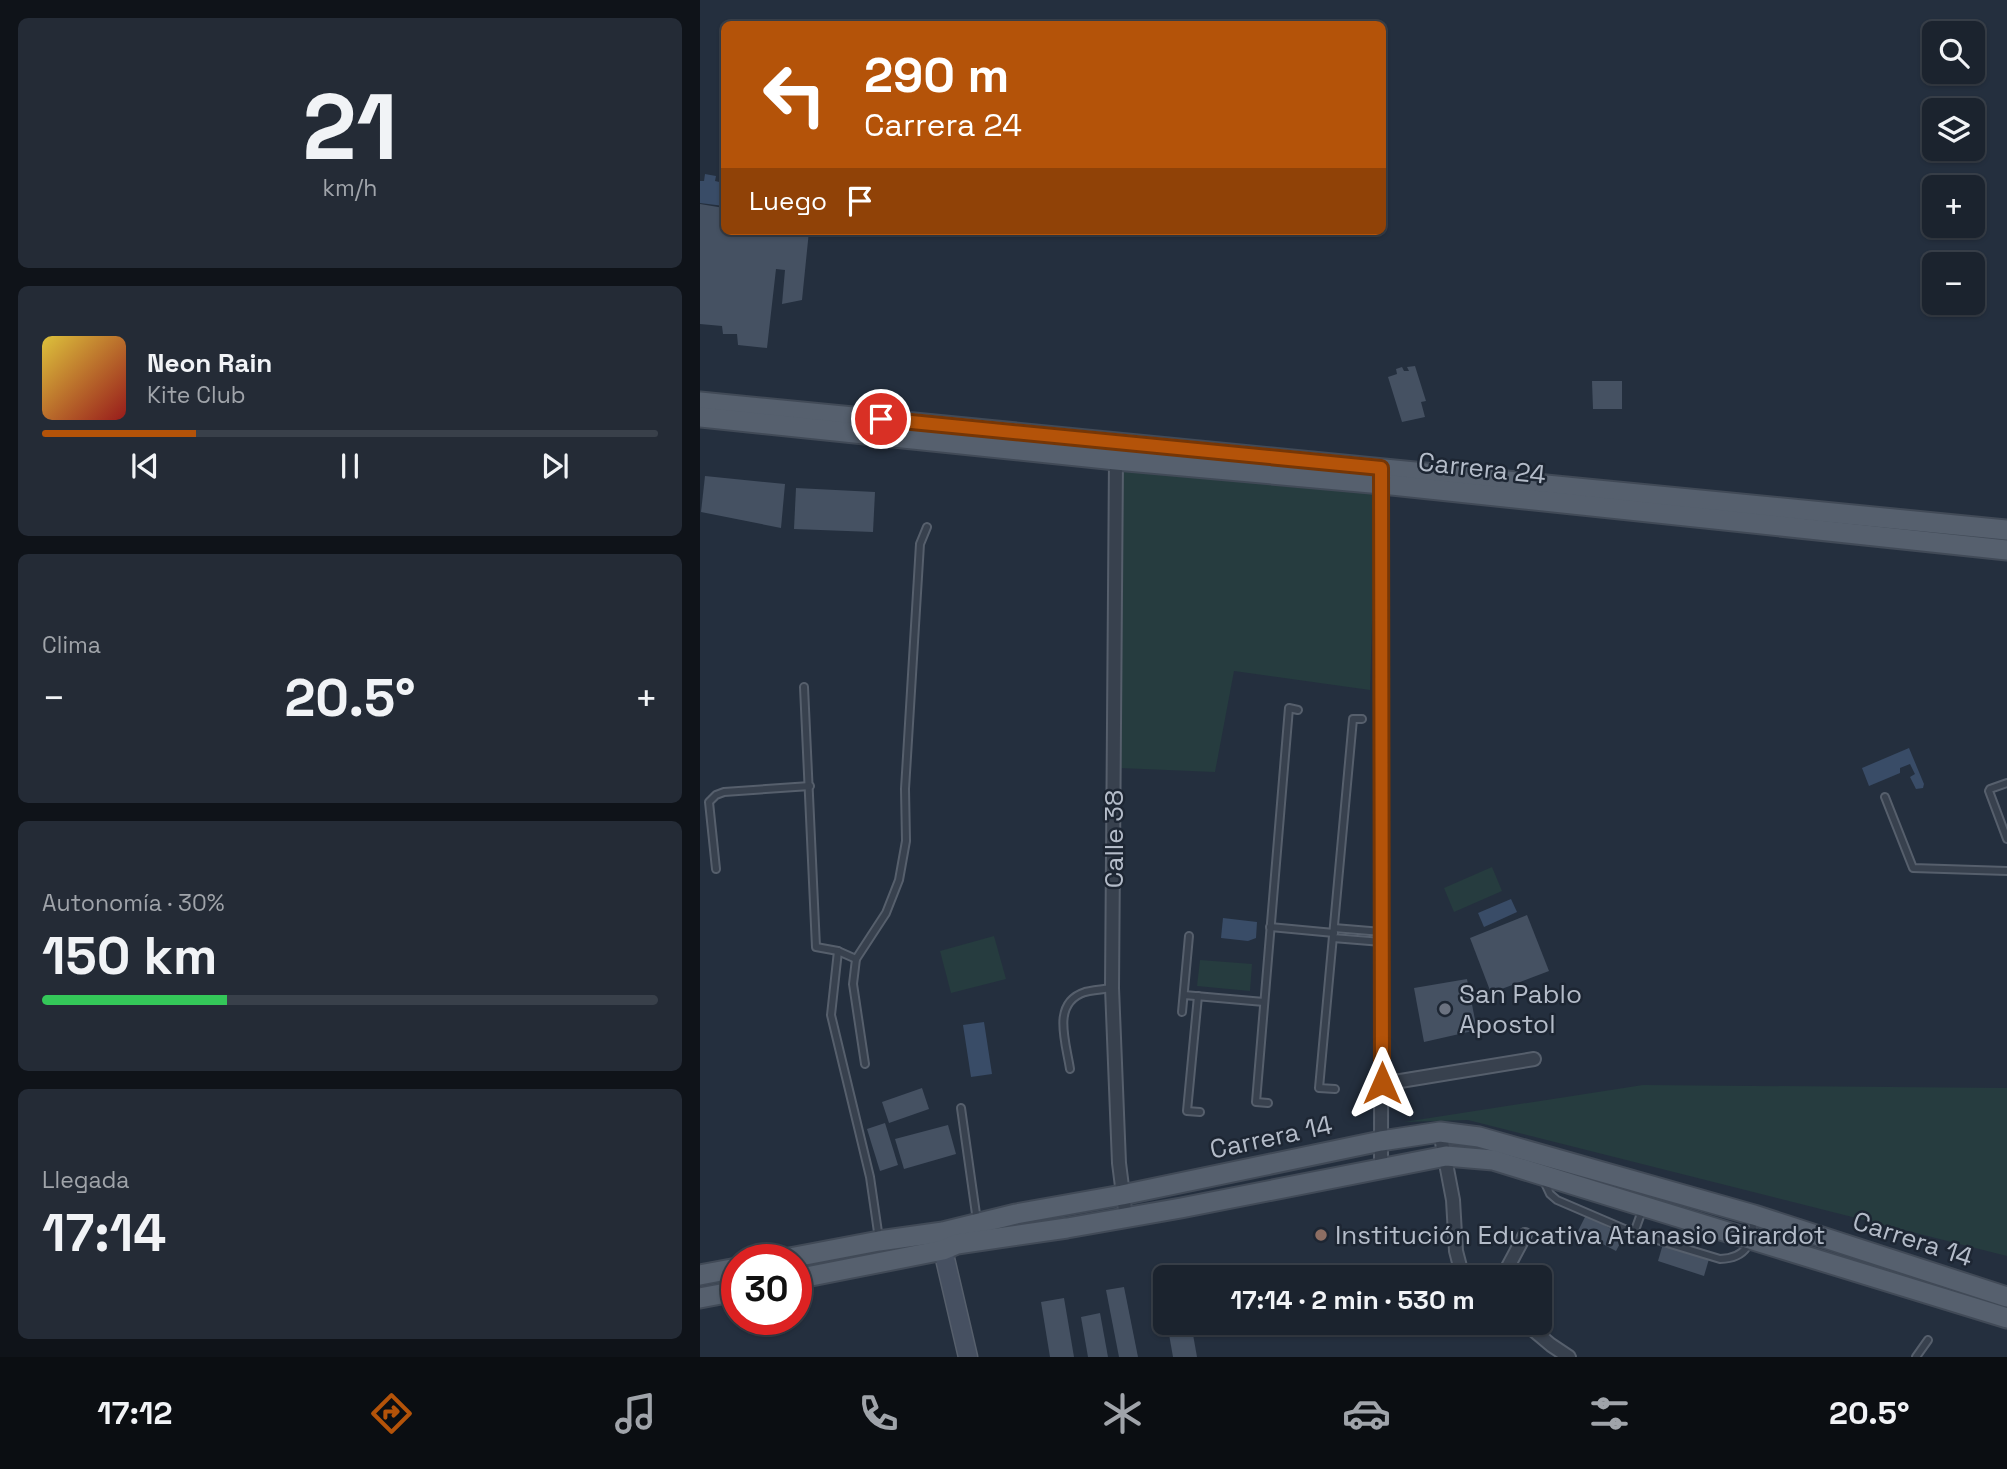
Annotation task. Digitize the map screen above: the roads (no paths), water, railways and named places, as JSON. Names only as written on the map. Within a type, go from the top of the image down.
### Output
[{"type":"main road","name":"Carrera 24","points":[[700,402],[1381,476],[2007,550]]},
{"type":"main road","name":"Carrera 24","points":[[700,416],[783,410],[1116,460],[1381,476],[2007,530]]},
{"type":"main road","name":"Carrera 14","points":[[979,1233],[1016,1213],[1122,1195],[1381,1141],[1440,1132],[1479,1137],[1754,1215],[2007,1297]]},
{"type":"main road","name":"Carrera 14","points":[[812,1275],[979,1233],[1126,1217],[1181,1208],[1446,1156],[1493,1160],[2007,1318]]},
{"type":"main road","name":"Carrera 14","points":[[812,1254],[879,1241],[943,1241]]},
{"type":"main road","points":[[700,1275],[721,1271]]},
{"type":"main road","points":[[700,1298],[721,1294]]},
{"type":"street","name":"Calle 38","points":[[1116,460],[1112,988],[1119,1163],[1126,1217]]},
{"type":"street","points":[[1381,476],[1381,1168]]},
{"type":"street","points":[[1382,1083],[1534,1059]]},
{"type":"street","points":[[1440,1132],[1453,1200],[1456,1251],[1460,1265]]},
{"type":"street","points":[[1509,1265],[1525,1235]]},
{"type":"street","points":[[943,1241],[968,1357]]},
{"type":"street","points":[[1536,1335],[1551,1351],[1569,1357]]},
{"type":"lane","points":[[865,1064],[853,984],[856,959],[886,913],[899,880],[906,841],[905,789],[920,544],[928,527]]},
{"type":"lane","points":[[804,687],[816,947],[838,951],[856,959]]},
{"type":"lane","points":[[1268,1103],[1256,1102],[1289,708],[1298,710]]},
{"type":"lane","points":[[1335,1090],[1319,1088],[1353,719],[1362,719]]},
{"type":"lane","points":[[2007,783],[1989,791],[2007,839]]},
{"type":"lane","points":[[716,869],[709,802],[716,794],[810,786]]},
{"type":"lane","points":[[1885,797],[1913,868],[2007,871]]},
{"type":"lane","points":[[1270,927],[1382,937]]},
{"type":"lane","points":[[1182,1012],[1189,936]]},
{"type":"lane","points":[[838,951],[831,1015],[870,1177],[879,1241]]},
{"type":"lane","points":[[1070,1069],[1063,1021],[1065,1007],[1072,999],[1084,993],[1112,988]]},
{"type":"lane","points":[[1184,995],[1264,1002]]},
{"type":"lane","points":[[1198,996],[1187,1111],[1200,1112]]},
{"type":"lane","points":[[961,1108],[979,1233]]},
{"type":"lane","points":[[1541,1175],[1546,1188],[1556,1199],[1634,1233],[1720,1259],[1734,1258],[1743,1252],[1752,1239],[1754,1215]]},
{"type":"lane","points":[[1179,1183],[1181,1208]]},
{"type":"lane","points":[[1634,1233],[1644,1206]]},
{"type":"lane","points":[[1916,1357],[1928,1340]]},
{"type":"water","points":[[705,174],[716,176],[715,181],[721,182],[721,206],[700,203],[700,181],[704,181]]},
{"type":"water","points":[[1909,748],[1924,784],[1923,788],[1916,789],[1910,777],[1915,774],[1910,764],[1900,768],[1900,773],[1869,786],[1862,768]]},
{"type":"water","points":[[1511,899],[1517,912],[1484,927],[1478,913]]},
{"type":"water","points":[[1223,918],[1257,922],[1256,938],[1248,941],[1221,938]]},
{"type":"water","points":[[984,1022],[992,1074],[971,1077],[963,1025]]},
{"type":"place","name":"San Pablo Apostol","points":[[1445,1009]]},
{"type":"place","name":"Institución Educativa Atanasio Girardot","points":[[1321,1235]]}]
